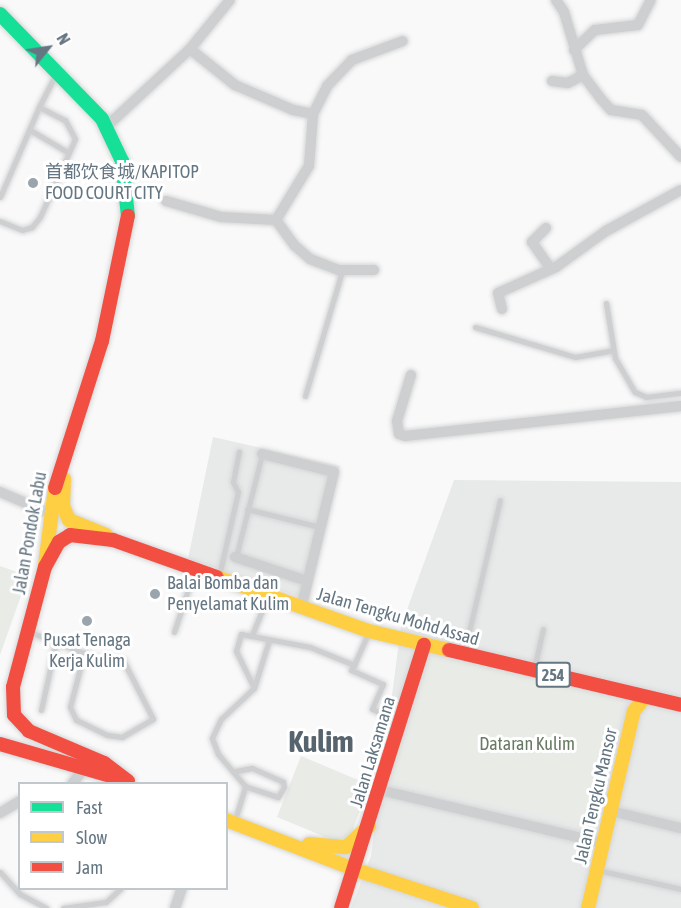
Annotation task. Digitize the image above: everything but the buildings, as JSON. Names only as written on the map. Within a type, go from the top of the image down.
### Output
[{"type":"main road","points":[[0,14],[107,126],[122,161],[129,216],[102,341],[71,438]]},
{"type":"main road","name":"Jalan Pondok Labu","points":[[71,438],[49,513],[45,567],[13,687],[14,715],[29,731],[104,763],[131,782]]},
{"type":"main road","name":"Jalan Tengku Mohd Assad","points":[[71,438],[63,496],[65,514],[74,523],[194,571],[369,631],[681,705]]},
{"type":"main road","name":"Jalan Tengku Mohd Assad","points":[[45,567],[59,542],[70,535],[113,540]]},
{"type":"main road","name":"Jalan Laksamana","points":[[341,908],[356,870],[424,645]]},
{"type":"main road","name":"254","points":[[0,706],[13,687]]},
{"type":"main road","name":"Jalan Tengku Mansor","points":[[588,908],[634,711],[645,697]]},
{"type":"main road","points":[[0,744],[89,775],[131,782]]},
{"type":"main road","points":[[230,822],[356,870],[472,908]]},
{"type":"main road","points":[[278,839],[339,848],[351,844],[369,826]]},
{"type":"street","points":[[107,126],[190,48],[230,0]]},
{"type":"street","points":[[556,0],[564,12],[583,75],[611,110],[642,115],[681,157]]},
{"type":"street","points":[[564,12],[567,0]]},
{"type":"street","points":[[574,50],[595,30],[638,25],[651,0]]},
{"type":"street","points":[[276,220],[309,166],[314,142],[313,114],[327,86],[352,60],[403,41]]},
{"type":"street","points":[[190,48],[235,85],[293,110],[313,114]]},
{"type":"street","points":[[552,81],[568,83],[583,75]]},
{"type":"street","points":[[502,309],[498,293],[551,269],[606,231],[681,190]]},
{"type":"street","points":[[166,201],[221,217],[276,220]]},
{"type":"street","points":[[276,220],[294,245],[310,259],[342,271],[374,270]]},
{"type":"street","points":[[546,228],[532,242],[551,269]]},
{"type":"street","points":[[411,375],[398,425],[399,434],[405,436],[681,406]]},
{"type":"street","points":[[262,454],[334,472],[301,608]]},
{"type":"street","points":[[0,492],[49,513]]},
{"type":"street","points":[[235,557],[307,581]]},
{"type":"street","points":[[74,782],[89,775]]},
{"type":"street","points":[[380,790],[603,843]]},
{"type":"street","points":[[0,813],[18,802]]},
{"type":"street","points":[[611,811],[681,828]]},
{"type":"street","points":[[175,908],[181,890]]},
{"type":"lane","points":[[0,197],[39,107],[57,72]]},
{"type":"lane","points":[[0,221],[22,230],[32,226],[75,139],[74,130],[65,120],[39,107]]},
{"type":"lane","points":[[30,130],[69,153]]},
{"type":"lane","points":[[305,396],[342,271]]},
{"type":"lane","points":[[606,303],[613,350],[636,392],[646,397],[681,393]]},
{"type":"lane","points":[[476,327],[574,357],[613,350]]},
{"type":"lane","points":[[218,579],[238,492],[233,482],[239,452]]},
{"type":"lane","points":[[235,557],[262,454]]},
{"type":"lane","points":[[464,654],[500,500]]},
{"type":"lane","points":[[247,509],[320,527]]},
{"type":"lane","points":[[174,632],[194,571]]},
{"type":"lane","points":[[252,635],[267,596]]},
{"type":"lane","points":[[534,671],[543,629]]},
{"type":"lane","points":[[28,631],[84,653],[94,658],[123,660],[153,719],[122,737],[107,735],[76,720],[70,707],[84,653]]},
{"type":"lane","points":[[369,631],[351,670],[383,684],[372,708],[382,712]]},
{"type":"lane","points":[[254,688],[236,651],[242,634],[310,647],[354,665]]},
{"type":"lane","points":[[236,771],[252,768],[283,782],[284,787],[278,797],[245,786],[236,771],[218,754],[212,738],[221,719],[254,688],[269,640]]},
{"type":"lane","points":[[40,710],[56,642]]},
{"type":"lane","points":[[230,822],[245,786]]},
{"type":"lane","points":[[597,870],[681,889]]},
{"type":"lane","points":[[0,872],[20,894],[46,908]]},
{"type":"lane","points":[[63,908],[106,902],[119,890]]},
{"type":"shaded area","points":[[213,437],[340,466],[309,600],[188,559]]},
{"type":"shaded area","points":[[454,480],[681,482],[681,908],[351,908],[371,856],[401,626]]},
{"type":"green space","points":[[0,566],[28,576],[0,655]]},
{"type":"green space","name":"Dataran Kulim","points":[[438,654],[619,695],[622,703],[595,827],[394,781],[390,769],[425,662]]},
{"type":"green space","points":[[301,756],[370,785],[352,831],[345,838],[335,841],[277,817]]},
{"type":"traffic: fast","points":[[0,14],[102,119],[122,161],[128,216]]},
{"type":"traffic: slow","points":[[64,479],[63,506],[69,520],[106,535]]},
{"type":"traffic: slow","points":[[45,565],[55,488]]},
{"type":"traffic: slow","points":[[217,577],[369,631],[449,650]]},
{"type":"traffic: slow","points":[[588,908],[634,711],[645,697]]},
{"type":"traffic: slow","points":[[228,821],[356,870],[472,908]]},
{"type":"traffic: slow","points":[[309,844],[346,847],[369,826]]},
{"type":"traffic: jam","points":[[55,488],[102,341],[128,216]]},
{"type":"traffic: jam","points":[[128,781],[104,763],[29,731],[14,715],[13,687],[45,567],[59,542],[70,535],[113,540],[217,577]]},
{"type":"traffic: jam","points":[[341,908],[424,645]]},
{"type":"traffic: jam","points":[[449,650],[681,705]]},
{"type":"traffic: jam","points":[[0,744],[121,779]]},
{"type":"place","name":"首都饮食城/KAPITOP FOOD COURT CITY","points":[[33,183]]},
{"type":"place","name":"Balai Bomba dan Penyelamat Kulim","points":[[155,594]]},
{"type":"place","name":"Pusat Tenaga Kerja Kulim","points":[[87,621]]},
{"type":"district","name":"Kulim","points":[[321,741]]}]
